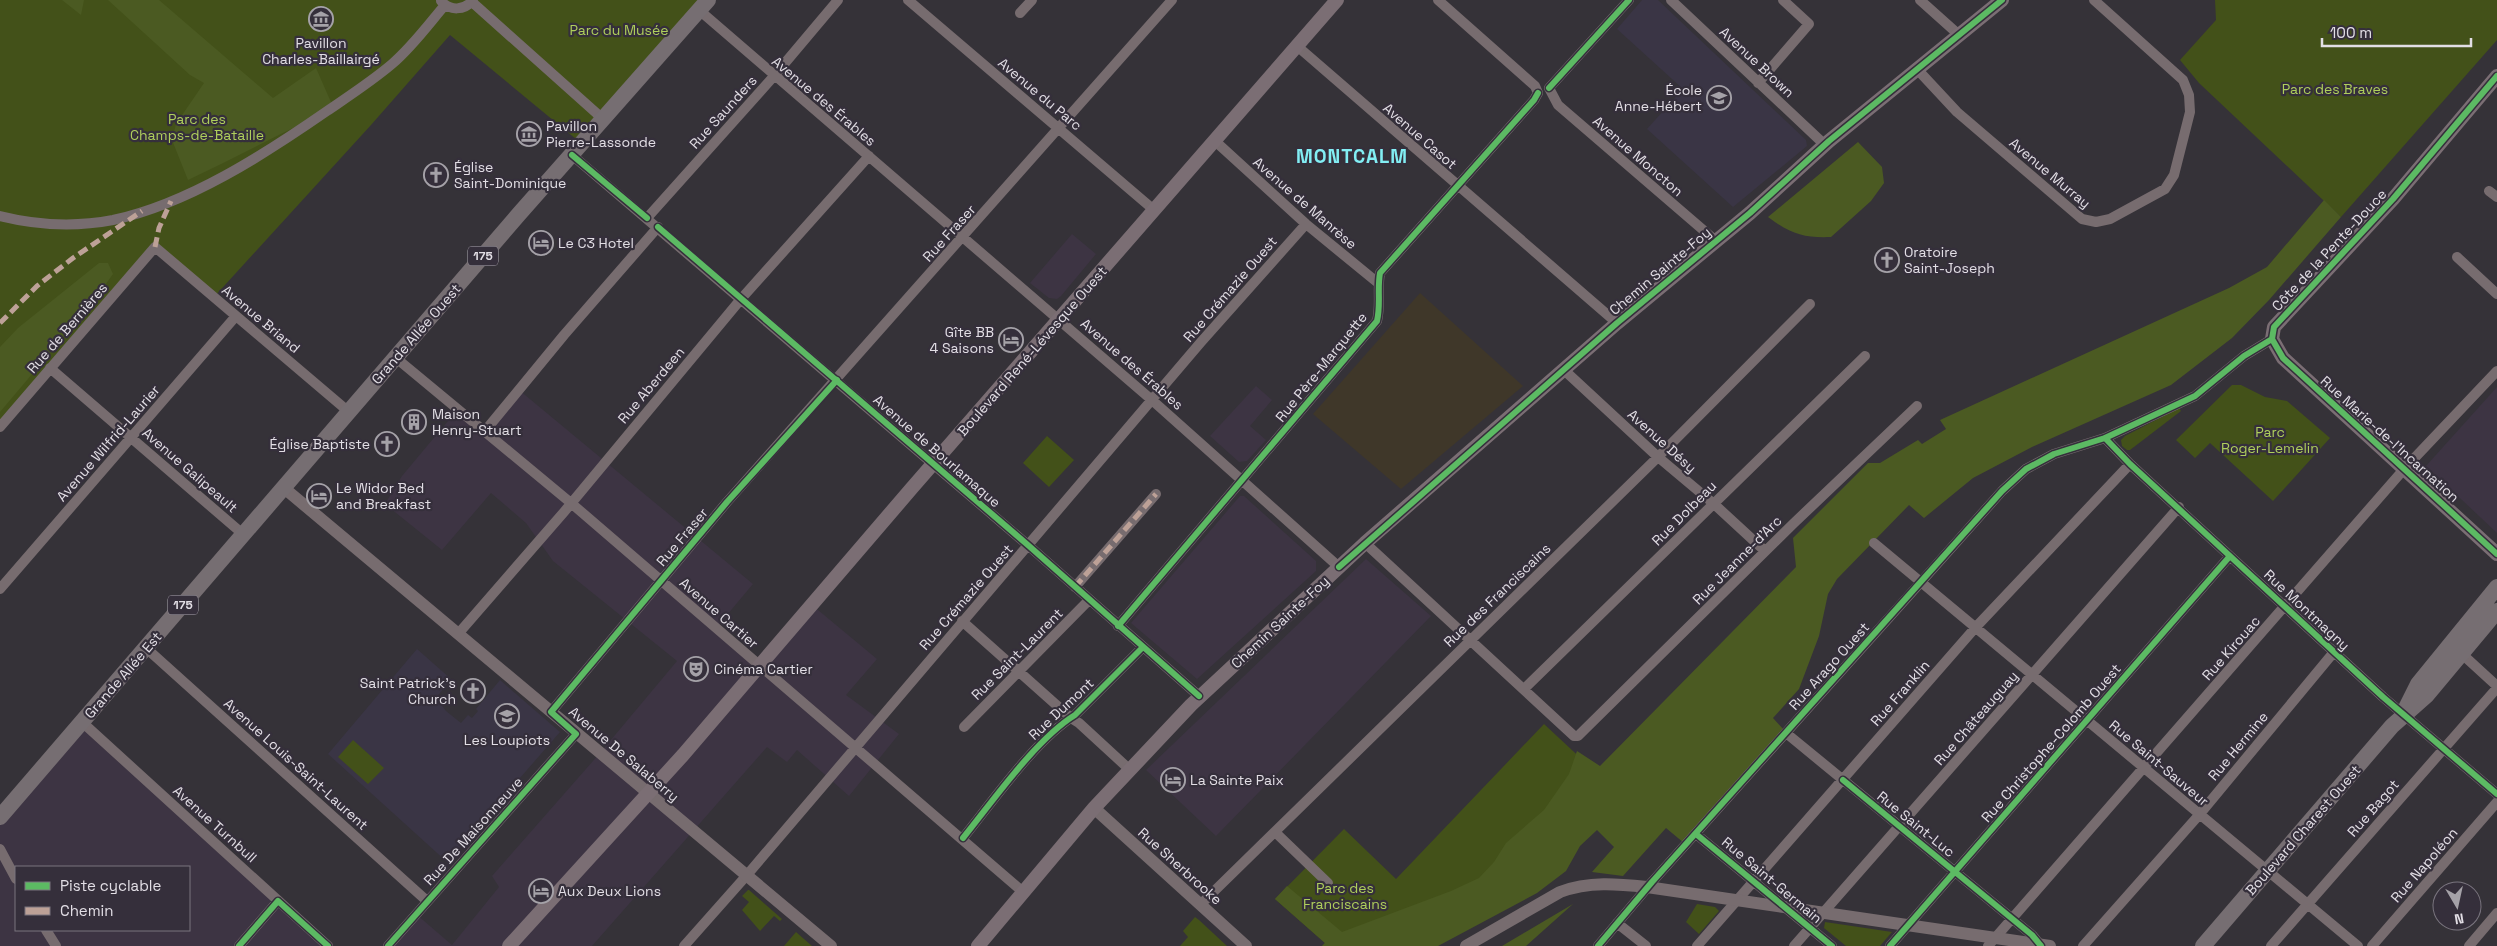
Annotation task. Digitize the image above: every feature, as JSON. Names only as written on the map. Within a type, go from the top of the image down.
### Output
[{"type":"main road","name":"Boulevard René-Lévesque Ouest","points":[[509,946],[649,793],[1296,46],[1338,0]]},
{"type":"main road","name":"Chemin Sainte-Foy","points":[[978,946],[1022,891],[1094,808],[1199,696],[1365,543],[1617,323],[1750,213],[1825,145],[1916,68],[2002,0]]},
{"type":"main road","name":"Grande Allée Ouest","points":[[284,488],[703,5]]},
{"type":"main road","name":"Côte de la Pente-Douce","points":[[2272,339],[2274,328],[2393,199],[2497,76]]},
{"type":"main road","name":"Rue Marie-de-l'Incarnation","points":[[2272,339],[2283,358],[2497,554]]},
{"type":"main road","name":"Grande Allée Est","points":[[3,807],[82,722],[284,488]]},
{"type":"main road","name":"Boulevard Charest Ouest","points":[[2403,714],[2410,695],[2418,684],[2497,587]]},
{"type":"main road","name":"Boulevard Charest Ouest","points":[[2203,946],[2403,714],[2427,695],[2497,612]]},
{"type":"street","name":"Rue Saunders","points":[[647,218],[774,76],[838,0]]},
{"type":"street","name":"Avenue du Parc","points":[[908,0],[1154,210]]},
{"type":"street","points":[[1020,13],[1032,0]]},
{"type":"street","name":"Rue Fraser","points":[[551,712],[727,502],[1172,0]]},
{"type":"street","points":[[1378,283],[1380,273],[1534,100],[1538,93],[1535,86],[1438,0]]},
{"type":"street","name":"Avenue Moncton","points":[[1629,0],[1549,88],[1558,105],[1716,241]]},
{"type":"street","name":"Avenue Brown","points":[[1670,0],[1825,145]]},
{"type":"street","points":[[1758,82],[1809,24],[1782,0]]},
{"type":"street","points":[[1920,0],[1958,34]]},
{"type":"street","name":"Avenue Murray","points":[[1916,68],[1957,112],[2082,219],[2096,222],[2110,219],[2165,189],[2174,175],[2190,112],[2189,95],[2183,80],[2094,0]]},
{"type":"street","points":[[0,216],[33,222],[60,224],[112,220],[171,201],[216,179],[296,132],[392,64],[443,2],[459,9],[472,1],[603,118]]},
{"type":"street","name":"Avenue des Érables","points":[[703,5],[774,76],[869,156],[962,239],[1060,320],[1340,566]]},
{"type":"street","name":"Avenue Casot","points":[[1296,46],[1617,323]]},
{"type":"street","name":"Avenue de Manrèse","points":[[1215,141],[1306,224],[1378,283]]},
{"type":"street","name":"Avenue de Bourlamaque","points":[[572,155],[837,380],[1199,696]]},
{"type":"street","name":"Rue Aberdeen","points":[[458,634],[571,503],[741,299],[869,156]]},
{"type":"street","name":"Rue Crémazie Ouest","points":[[684,946],[747,875],[962,621],[1029,546],[1201,342],[1306,224]]},
{"type":"street","points":[[484,431],[658,227]]},
{"type":"street","name":"Avenue Briand","points":[[155,247],[349,412]]},
{"type":"street","name":"Rue de Bernières","points":[[0,427],[155,247]]},
{"type":"street","points":[[2457,258],[2497,294]]},
{"type":"street","name":"Rue Père-Marquette","points":[[1118,626],[1377,321],[1380,310],[1378,283]]},
{"type":"street","name":"Rue des Franciscains","points":[[1200,905],[1658,457],[1810,304]]},
{"type":"street","name":"Avenue Wilfrid-Laurier","points":[[0,589],[236,316]]},
{"type":"street","points":[[2105,438],[2195,396],[2244,356],[2272,339]]},
{"type":"street","name":"Rue Dolbeau","points":[[1524,689],[1865,356]]},
{"type":"street","name":"Avenue Cartier","points":[[396,358],[571,503],[759,666],[963,838],[1022,891]]},
{"type":"street","name":"Avenue Galipeault","points":[[50,368],[244,535]]},
{"type":"street","name":"Avenue Désy","points":[[1564,370],[1658,457],[1766,551]]},
{"type":"street","name":"Rue Kirouac","points":[[1992,942],[2405,468],[2497,371]]},
{"type":"street","name":"Rue Jeanne-d'Arc","points":[[1524,689],[1574,736],[1578,736],[1917,406]]},
{"type":"street","name":"Rue Montmagny","points":[[2105,438],[2130,464],[2179,507],[2334,652],[2497,794]]},
{"type":"street","name":"Rue Arago Ouest","points":[[1598,946],[1647,887],[2002,491],[2026,469],[2054,454],[2105,438]]},
{"type":"street","name":"Rue Franklin","points":[[1697,946],[1756,881],[1975,628],[2130,464]]},
{"type":"street","name":"Avenue De Salaberry","points":[[284,488],[831,946]]},
{"type":"street","points":[[1075,587],[1156,494]]},
{"type":"street","name":"Rue Châteauguay","points":[[1794,946],[2179,507]]},
{"type":"street","points":[[1365,543],[1524,689]]},
{"type":"street","name":"Rue Saint-Sauveur","points":[[1874,543],[2358,946]]},
{"type":"street","name":"Rue Christophe-Colomb Ouest","points":[[1890,946],[2230,556]]},
{"type":"street","name":"Rue Saint-Laurent","points":[[964,727],[1089,600]]},
{"type":"street","points":[[962,621],[1129,769]]},
{"type":"street","name":"Avenue Louis-Saint-Laurent","points":[[146,648],[428,901]]},
{"type":"street","name":"Rue Dumont","points":[[963,838],[1039,747],[1142,648]]},
{"type":"street","name":"Rue Hermine","points":[[2083,946],[2199,814],[2334,652]]},
{"type":"street","points":[[2462,654],[2497,687]]},
{"type":"street","name":"Rue Bagot","points":[[2271,946],[2497,687]]},
{"type":"street","name":"Avenue Turnbull","points":[[82,722],[328,946]]},
{"type":"street","name":"Rue Saint-Luc","points":[[1786,733],[2043,945]]},
{"type":"street","name":"Rue De Maisonneuve","points":[[388,946],[576,734]]},
{"type":"street","name":"Rue Napoléon","points":[[2372,946],[2497,802]]},
{"type":"street","name":"Rue Sherbrooke","points":[[1094,808],[1246,946]]},
{"type":"street","points":[[1275,832],[1328,883]]},
{"type":"street","name":"Rue Saint-Germain","points":[[1696,834],[1756,881],[1782,907],[1832,946]]},
{"type":"street","points":[[0,849],[15,877]]},
{"type":"street","points":[[1466,946],[1560,892],[1574,887],[1594,884],[1647,887],[1908,926],[1992,942],[2043,945]]},
{"type":"street","points":[[239,946],[278,902]]},
{"type":"street","points":[[2469,946],[2497,913]]},
{"type":"street","points":[[1617,923],[1646,946]]},
{"type":"street","points":[[47,931],[56,946]]},
{"type":"shaded area","name":"École Anne-Hébert","points":[[1642,0],[1658,0],[1806,140],[1807,146],[1733,207],[1647,129],[1683,89],[1617,29]]},
{"type":"shaded area","points":[[1072,234],[1096,254],[1061,296],[1057,299],[1049,298],[1030,283]]},
{"type":"shaded area","points":[[1420,293],[1523,386],[1401,489],[1313,414]]},
{"type":"shaded area","points":[[1256,386],[1272,400],[1250,426],[1266,440],[1247,461],[1239,462],[1210,436]]},
{"type":"shaded area","points":[[2497,387],[2497,533],[2426,466]]},
{"type":"shaded area","points":[[519,390],[753,584],[716,628],[759,666],[812,605],[877,659],[846,695],[899,734],[849,796],[797,750],[787,762],[767,747],[592,946],[388,946],[416,914],[452,945],[499,887],[492,876],[600,753],[677,661],[553,561],[526,523],[491,493],[442,550],[385,504],[402,476],[458,409],[485,431]]},
{"type":"shaded area","points":[[1240,496],[1244,496],[1316,561],[1316,571],[1197,679],[1131,623]]},
{"type":"shaded area","points":[[1366,559],[1431,616],[1216,836],[1146,770]]},
{"type":"shaded area","points":[[417,649],[451,679],[436,698],[446,711],[461,723],[468,715],[472,718],[478,711],[476,709],[500,680],[560,732],[447,862],[328,754]]},
{"type":"shaded area","points":[[83,719],[328,946],[0,946],[0,817]]},
{"type":"green space","name":"Parc des Champs-de-Bataille","points":[[0,0],[707,0],[582,144],[450,35],[371,125],[214,297],[155,247],[0,424]]},
{"type":"green space","points":[[62,0],[84,0],[81,15]]},
{"type":"green space","points":[[108,0],[159,0],[273,98],[316,68],[334,109],[188,180],[172,140],[176,124],[204,83],[190,75]]},
{"type":"green space","name":"Parc des Braves","points":[[2215,0],[2497,0],[2497,40],[2341,217],[2199,83],[2180,60],[2216,20]]},
{"type":"green space","points":[[1858,142],[1882,167],[1884,183],[1871,201],[1831,237],[1813,237],[1798,234],[1768,217]]},
{"type":"green space","points":[[2324,200],[2341,217],[2269,300],[2232,338],[2171,385],[2032,447],[1973,478],[1924,518],[1909,505],[1837,579],[1828,594],[1819,636],[1799,689],[1773,718],[1784,730],[1684,843],[1666,828],[1623,876],[1592,872],[1614,847],[1597,830],[1580,846],[1566,871],[1537,893],[1438,946],[1322,946],[1325,943],[1275,899],[1287,886],[1342,932],[1451,891],[1479,878],[1494,862],[1506,843],[1544,810],[1569,774],[1577,751],[1600,766],[1796,567],[1793,538],[1868,463],[1880,463],[1918,440],[1922,444],[1946,429],[1940,420],[2229,288],[2267,267]]},
{"type":"green space","points":[[99,263],[108,263],[113,274],[93,302],[0,412],[0,347],[18,328]]},
{"type":"green space","name":"Parc Roger-Lemelin","points":[[2232,385],[2241,385],[2265,397],[2287,401],[2330,438],[2273,501],[2210,443],[2195,458],[2176,440]]},
{"type":"green space","points":[[2179,408],[2181,411],[2130,450],[2122,446],[2121,440],[2125,436]]},
{"type":"green space","points":[[1047,436],[1074,460],[1049,487],[1023,463]]},
{"type":"green space","name":"Parc des Franciscains","points":[[1544,724],[1588,765],[1484,876],[1385,946],[1322,946],[1325,943],[1275,899],[1344,829],[1396,879]]},
{"type":"green space","points":[[353,740],[384,768],[368,784],[338,757]]},
{"type":"green space","points":[[748,890],[782,919],[780,921],[774,916],[760,931],[742,910],[749,902],[742,896]]},
{"type":"green space","points":[[1573,904],[1526,946],[1502,946]]},
{"type":"green space","points":[[1697,904],[1715,907],[1719,911],[1699,934],[1686,922]]},
{"type":"green space","points":[[1195,917],[1227,946],[1180,946],[1188,937],[1183,931]]},
{"type":"green space","points":[[1825,922],[1892,932],[1880,946],[1846,946],[1824,928]]},
{"type":"green space","points":[[796,932],[812,946],[784,946]]},
{"type":"marked path","points":[[155,247],[159,228],[171,201]]},
{"type":"marked path","points":[[0,323],[37,286],[73,258],[142,211]]},
{"type":"marked path","points":[[1075,587],[1156,494]]},
{"type":"cycle path","points":[[1549,88],[1629,0]]},
{"type":"cycle path","points":[[1339,567],[1617,323],[1750,213],[1829,141],[2002,0]]},
{"type":"cycle path","points":[[1598,946],[1652,882],[2002,491],[2026,469],[2054,454],[2105,438],[2195,396],[2244,356],[2272,339],[2274,327],[2393,199],[2497,76]]},
{"type":"cycle path","points":[[1118,626],[1377,321],[1380,273],[1534,100],[1538,93]]},
{"type":"cycle path","points":[[572,155],[647,218]]},
{"type":"cycle path","points":[[658,227],[1029,546],[1199,696]]},
{"type":"cycle path","points":[[2272,339],[2283,358],[2497,554]]},
{"type":"cycle path","points":[[388,946],[576,734],[551,712],[727,502],[837,380]]},
{"type":"cycle path","points":[[2105,438],[2130,464],[2383,697],[2497,794]]},
{"type":"cycle path","points":[[1890,946],[2230,556]]},
{"type":"cycle path","points":[[963,838],[1001,789],[1045,739],[1075,715],[1142,648]]},
{"type":"cycle path","points":[[1843,780],[2032,935],[2041,946]]},
{"type":"cycle path","points":[[1696,834],[1832,946]]},
{"type":"cycle path","points":[[239,946],[278,901],[328,946]]},
{"type":"place","name":"Pavillon Charles-Baillairgé","points":[[321,19]]},
{"type":"place","name":"École Anne-Hébert","points":[[1719,98]]},
{"type":"place","name":"Pavillon Pierre-Lassonde","points":[[529,134]]},
{"type":"place","name":"Église Saint-Dominique","points":[[436,175]]},
{"type":"place","name":"Le C3 Hotel","points":[[541,243]]},
{"type":"place","name":"Oratoire Saint-Joseph","points":[[1887,260]]},
{"type":"place","name":"Gîte BB 4 Saisons","points":[[1011,340]]},
{"type":"place","name":"Maison Henry-Stuart","points":[[414,422]]},
{"type":"place","name":"Église Baptiste","points":[[387,444]]},
{"type":"place","name":"Le Widor Bed and Breakfast","points":[[319,496]]},
{"type":"place","name":"Cinéma Cartier","points":[[696,669]]},
{"type":"place","name":"Saint Patrick's Church","points":[[473,691]]},
{"type":"place","name":"Les Loupiots","points":[[507,716]]},
{"type":"place","name":"La Sainte Paix","points":[[1173,780]]},
{"type":"place","name":"Aux Deux Lions","points":[[541,891]]},
{"type":"district","name":"MONTCALM","points":[[1352,156]]},
{"type":"park label","name":"Parc du Musée","points":[[619,30]]}]
